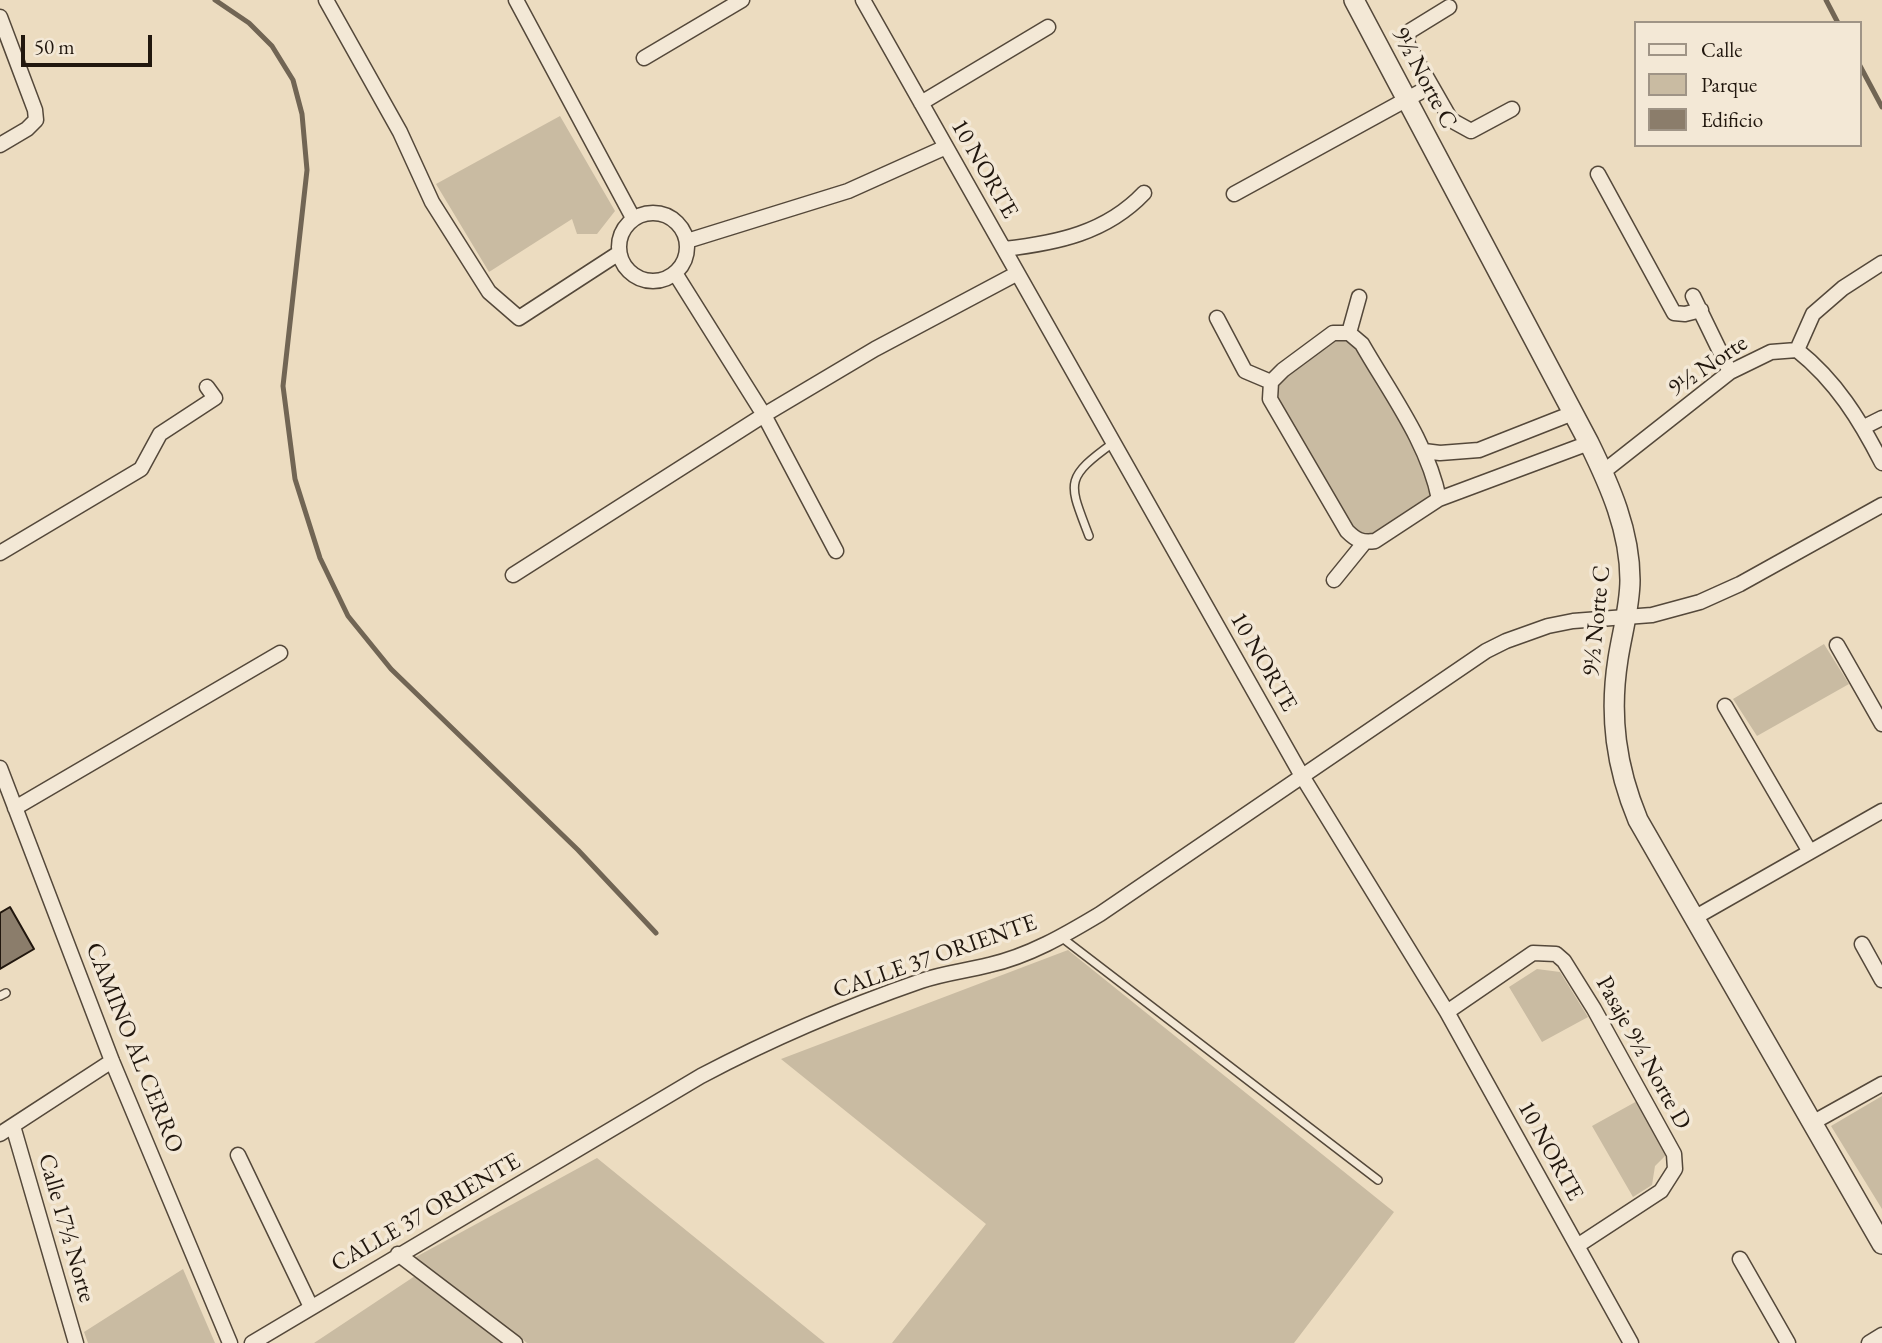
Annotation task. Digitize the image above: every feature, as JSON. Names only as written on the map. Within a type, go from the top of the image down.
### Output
[{"type":"street","points":[[326,0],[400,132],[432,202],[489,292],[519,318],[619,253]]},
{"type":"street","points":[[516,0],[634,218]]},
{"type":"street","points":[[644,58],[743,0]]},
{"type":"street","name":"10 NORTE","points":[[863,0],[1302,776],[1447,1012],[1631,1343]]},
{"type":"street","name":"9½ Norte C","points":[[1354,0],[1589,443],[1619,517],[1627,548],[1630,581],[1612,704],[1616,751],[1638,820],[1882,1244]]},
{"type":"street","points":[[1449,7],[1410,31],[1407,38],[1408,45],[1451,120],[1471,131],[1512,109]]},
{"type":"street","points":[[0,17],[35,110],[36,120],[27,129],[0,145]]},
{"type":"street","points":[[921,103],[1048,27]]},
{"type":"street","points":[[1234,194],[1431,86]]},
{"type":"street","points":[[687,241],[848,191],[946,146]]},
{"type":"street","points":[[1598,174],[1674,313],[1685,314],[1701,310]]},
{"type":"street","points":[[1004,249],[1068,239],[1115,218],[1130,208],[1144,193]]},
{"type":"street","points":[[646,213],[660,213],[672,218],[682,228],[687,241],[684,261],[675,273],[665,279],[653,281],[631,273],[624,264],[619,253],[621,233],[634,218],[646,213]]},
{"type":"street","points":[[1882,263],[1843,288],[1813,314],[1797,350],[1833,383],[1864,427],[1882,463]]},
{"type":"street","points":[[675,273],[764,415],[836,551]]},
{"type":"street","points":[[513,575],[764,415],[875,349],[1016,274]]},
{"type":"street","points":[[1693,296],[1731,372]]},
{"type":"street","points":[[1349,333],[1359,298]]},
{"type":"street","points":[[1217,318],[1245,371],[1271,382]]},
{"type":"street","points":[[1439,499],[1435,477],[1424,451],[1362,344],[1349,333],[1333,333],[1271,382],[1270,398],[1347,531],[1364,542],[1375,541],[1439,499],[1589,443]]},
{"type":"street","name":"9½ Norte","points":[[1603,472],[1731,372],[1771,352],[1797,350]]},
{"type":"street","points":[[0,552],[141,469],[160,434],[215,398],[207,387]]},
{"type":"street","points":[[1424,451],[1440,453],[1479,450],[1573,413]]},
{"type":"street","points":[[1864,427],[1882,418]]},
{"type":"street","name":"CALLE 37 ORIENTE","points":[[251,1343],[701,1076],[762,1044],[921,981],[957,970],[989,965],[1061,937],[1100,914],[1467,662],[1506,641],[1548,626],[1573,621],[1625,618],[1679,609],[1720,594],[1882,505]]},
{"type":"street","points":[[1334,580],[1364,542]]},
{"type":"street","points":[[1837,645],[1882,724]]},
{"type":"street","points":[[15,808],[279,653]]},
{"type":"street","points":[[1725,706],[1810,852]]},
{"type":"street","name":"CAMINO AL CERRO","points":[[0,768],[112,1061],[230,1343]]},
{"type":"street","points":[[1694,918],[1882,811]]},
{"type":"street","points":[[1862,944],[1882,980]]},
{"type":"street","name":"Pasaje 9½ Norte D","points":[[1447,1012],[1533,953],[1556,954],[1564,961],[1594,1009],[1674,1154],[1675,1169],[1661,1191],[1577,1246]]},
{"type":"street","points":[[0,1134],[112,1061]]},
{"type":"street","points":[[1812,1123],[1882,1084]]},
{"type":"street","name":"Calle 17½ Norte","points":[[13,1126],[76,1343]]},
{"type":"street","points":[[238,1155],[311,1307]]},
{"type":"street","points":[[398,1254],[515,1343]]},
{"type":"street","points":[[1740,1259],[1788,1343]]},
{"type":"street","points":[[1869,1343],[1882,1335]]},
{"type":"lane","points":[[1089,536],[1073,492],[1075,481],[1081,470],[1113,443]]},
{"type":"lane","points":[[1061,937],[1378,1180]]},
{"type":"green space","points":[[560,116],[615,211],[597,234],[577,234],[572,219],[489,272],[436,184]]},
{"type":"green space","points":[[1333,333],[1349,333],[1424,451],[1439,499],[1375,541],[1354,538],[1269,389]]},
{"type":"green space","points":[[1824,644],[1849,684],[1757,736],[1733,699]]},
{"type":"green space","points":[[1068,950],[1394,1212],[1294,1343],[892,1343],[986,1224],[781,1059]]},
{"type":"green space","points":[[1537,969],[1560,972],[1588,1017],[1542,1042],[1509,987]]},
{"type":"green space","points":[[1882,1096],[1882,1209],[1831,1126]]},
{"type":"green space","points":[[1639,1100],[1668,1153],[1655,1166],[1652,1185],[1633,1197],[1592,1126]]},
{"type":"green space","points":[[597,1158],[825,1343],[527,1343],[414,1258]]},
{"type":"green space","points":[[183,1269],[215,1343],[88,1343],[84,1332]]},
{"type":"green space","points":[[418,1274],[512,1343],[314,1343]]},
{"type":"building","points":[[10,907],[34,949],[0,969],[0,913]]},
{"type":"waterway","points":[[215,0],[249,23],[272,46],[293,80],[302,114],[307,170],[283,386],[295,479],[320,558],[348,616],[391,669],[578,850],[656,933]]},
{"type":"waterway","points":[[1826,0],[1837,21]]},
{"type":"waterway","points":[[1861,68],[1882,107]]}]
